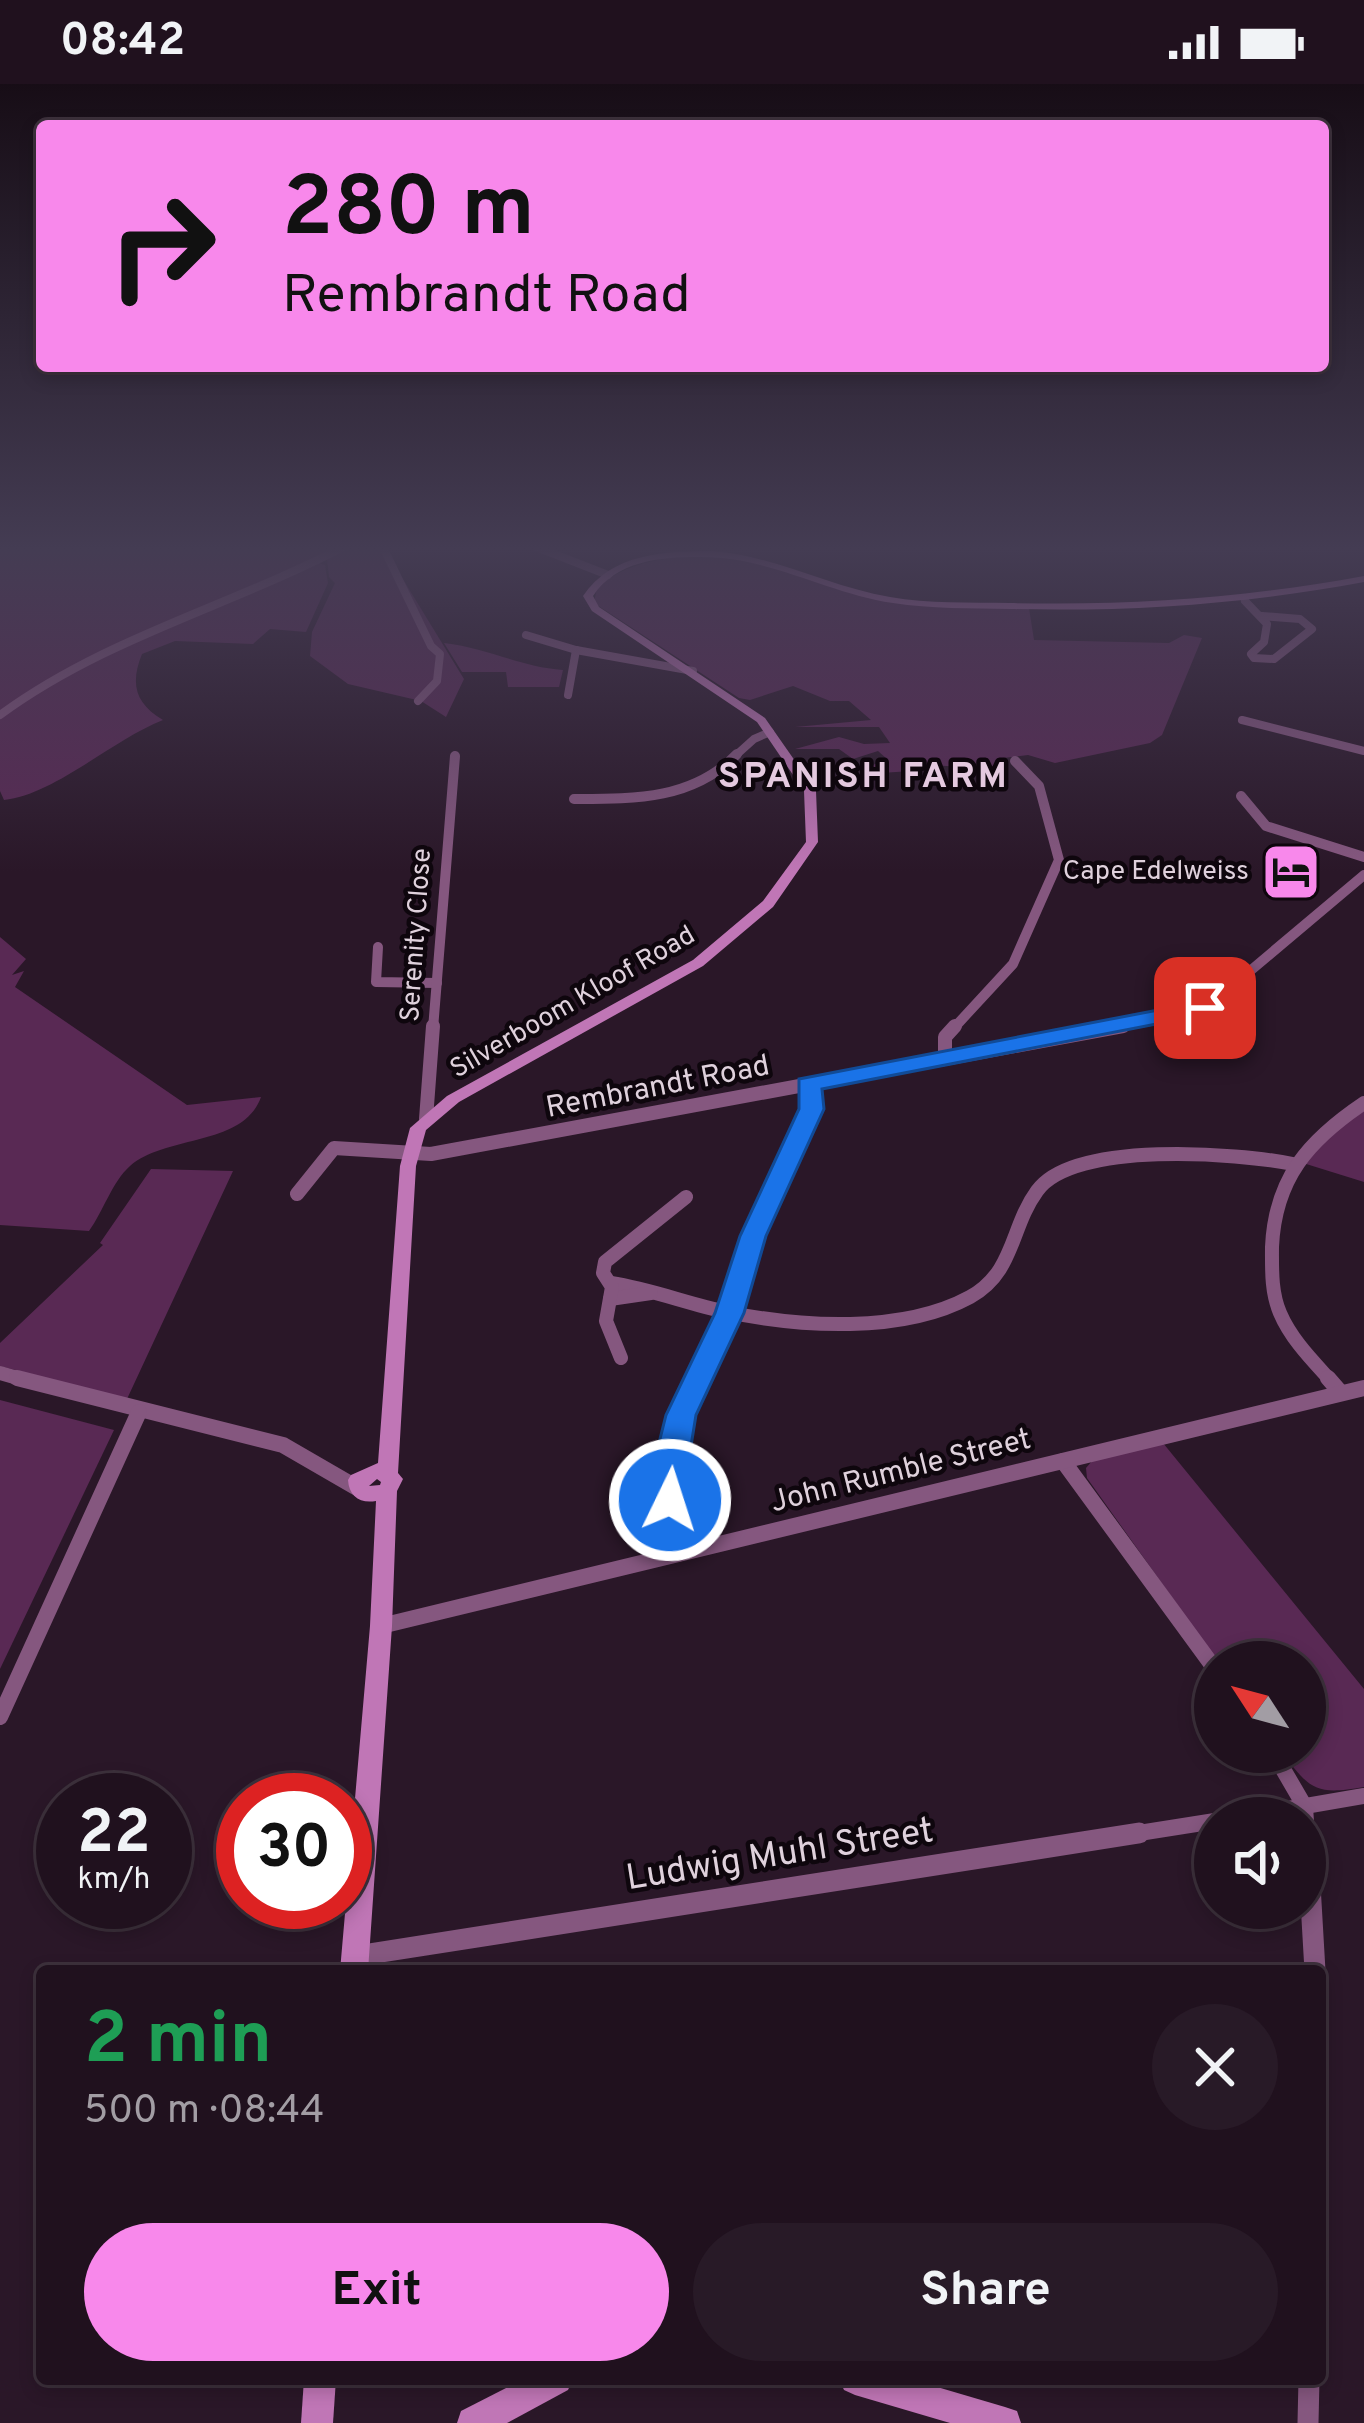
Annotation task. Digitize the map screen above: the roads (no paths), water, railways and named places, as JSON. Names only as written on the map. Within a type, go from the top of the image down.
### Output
[{"type":"street","points":[[0,715],[50,678],[95,654]]},
{"type":"street","points":[[418,701],[430,694],[440,674],[440,654]]},
{"type":"street","points":[[568,695],[575,654]]},
{"type":"street","points":[[599,654],[693,671]]},
{"type":"street","name":"Silverboom Kloof Road","points":[[426,1119],[698,963],[768,904],[807,851],[813,834],[810,791],[770,732],[747,708],[666,654]]},
{"type":"street","points":[[1252,654],[1260,659],[1280,654]]},
{"type":"street","points":[[1242,720],[1364,751]]},
{"type":"street","points":[[574,799],[641,798],[688,787],[719,772],[758,735],[770,732]]},
{"type":"street","name":"Serenity Close","points":[[426,1119],[455,756]]},
{"type":"street","points":[[945,1059],[945,1037],[1013,964],[1059,860],[1039,786],[1015,761]]},
{"type":"street","points":[[1240,796],[1266,826],[1364,857]]},
{"type":"street","name":"Rembrandt Road","points":[[297,1194],[334,1148],[431,1154],[1199,1011],[1364,875]]},
{"type":"street","points":[[378,947],[376,982],[437,983]]},
{"type":"street","points":[[678,1554],[670,1500],[675,1435],[729,1313],[753,1236],[814,1103],[808,1084]]},
{"type":"street","points":[[1342,1393],[1292,1334],[1274,1294],[1272,1226],[1277,1199],[1293,1164],[1327,1127],[1364,1103]]},
{"type":"street","points":[[355,1964],[382,1626],[385,1538],[372,1482],[386,1446],[410,1153],[426,1119]]},
{"type":"street","points":[[611,1291],[651,1293],[729,1313],[859,1320],[915,1315],[960,1304],[1003,1271],[1037,1187],[1049,1177],[1184,1151],[1260,1156],[1293,1164]]},
{"type":"street","points":[[620,1358],[605,1321],[611,1291],[603,1273],[610,1255],[686,1197]]},
{"type":"street","points":[[0,1373],[283,1445],[329,1469],[372,1482]]},
{"type":"street","name":"John Rumble Street","points":[[382,1626],[1364,1388]]},
{"type":"street","points":[[0,1717],[139,1412]]},
{"type":"street","points":[[1063,1461],[1195,1641]]},
{"type":"street","points":[[1326,1803],[1364,1796]]},
{"type":"street","name":"Ludwig Muhl Street","points":[[355,1964],[1194,1824]]},
{"type":"street","points":[[1313,1929],[1316,1965]]},
{"type":"street","points":[[316,2423],[319,2385]]},
{"type":"street","points":[[473,2423],[546,2385]]},
{"type":"street","points":[[875,2385],[1005,2423]]},
{"type":"street","points":[[1308,2423],[1309,2385]]},
{"type":"place","name":"Cape Edelweiss","points":[[1291,872]]},
{"type":"district","name":"SPANISH FARM","points":[[864,778]]}]
